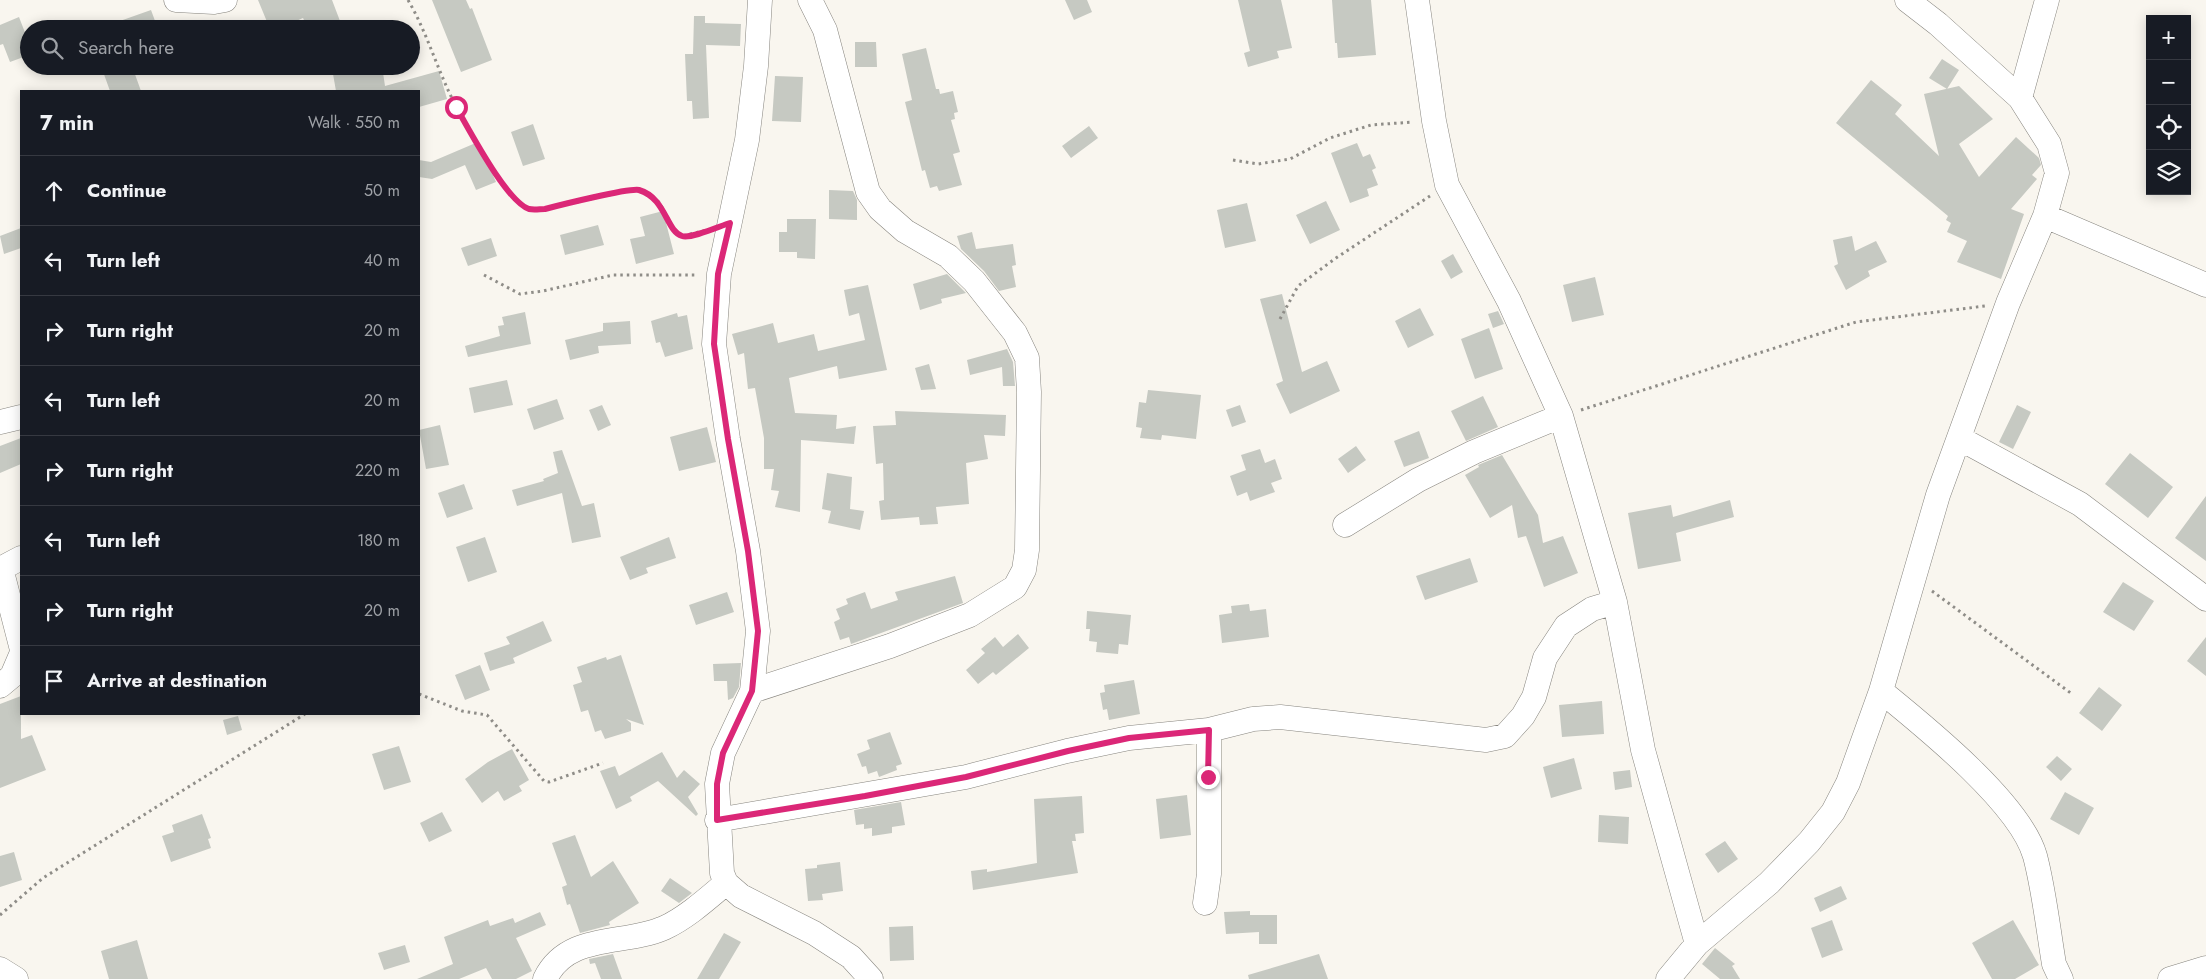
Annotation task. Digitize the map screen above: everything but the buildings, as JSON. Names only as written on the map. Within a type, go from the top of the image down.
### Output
[{"type":"street","points":[[176,0],[214,2],[225,0]]},
{"type":"street","points":[[760,0],[756,66],[747,140],[718,274],[714,344],[728,439],[748,551],[758,631],[752,691],[723,753],[717,784],[717,820],[722,872],[726,883],[741,896],[814,933],[851,957],[871,979]]},
{"type":"street","points":[[752,691],[890,646],[970,615],[1015,587],[1024,570],[1027,550],[1029,392],[1027,358],[1015,333],[974,281],[948,256],[905,231],[880,209],[868,192],[825,30],[810,0]]},
{"type":"street","points":[[1417,0],[1434,121],[1447,185],[1509,301],[1561,416],[1615,602],[1643,750],[1697,944]]},
{"type":"street","points":[[1668,979],[1697,944],[1769,883],[1809,842],[1833,812],[1848,783],[1881,691],[1938,495],[2008,303],[2044,216],[2057,173],[2049,144],[2020,98],[1938,24],[1907,0]]},
{"type":"street","points":[[2020,98],[2047,0]]},
{"type":"street","points":[[2044,216],[2206,285]]},
{"type":"street","points":[[1345,525],[1418,480],[1474,452],[1561,416]]},
{"type":"street","points":[[0,422],[20,417]]},
{"type":"street","points":[[1959,438],[2080,504],[2206,599]]},
{"type":"street","points":[[8,565],[20,640]]},
{"type":"street","points":[[717,820],[865,796],[966,777],[1068,751],[1129,738],[1209,730],[1253,719],[1280,718],[1486,740],[1505,736],[1523,716],[1534,696],[1545,658],[1566,626],[1592,609],[1615,602]]},
{"type":"street","points":[[0,686],[12,676],[20,657]]},
{"type":"street","points":[[1881,691],[1926,727],[1988,787],[2020,823],[2035,854],[2054,964],[2061,979]]},
{"type":"street","points":[[1205,903],[1209,874],[1209,730]]},
{"type":"street","points":[[545,979],[558,960],[575,948],[603,941],[639,936],[664,928],[689,913],[726,883]]},
{"type":"street","points":[[2170,979],[2206,968]]},
{"type":"street","points":[[0,969],[16,979]]},
{"type":"path","points":[[408,0],[422,23],[456,107],[500,180],[520,204],[530,209],[545,209],[636,189],[659,202],[675,231],[682,236],[689,236],[730,223]]},
{"type":"path","points":[[1233,160],[1258,164],[1290,158],[1330,138],[1372,125],[1434,121]]},
{"type":"path","points":[[1280,319],[1298,286],[1336,258],[1447,185]]},
{"type":"path","points":[[484,275],[520,294],[543,291],[613,275],[718,274]]},
{"type":"path","points":[[1561,416],[1856,322],[2008,303]]},
{"type":"path","points":[[1915,578],[2072,694]]},
{"type":"path","points":[[420,694],[462,711],[487,715],[544,781],[549,782],[603,763]]},
{"type":"path","points":[[0,915],[43,878],[303,715]]},
{"type":"route","points":[[456,107],[500,180],[520,204],[530,209],[545,209],[636,189],[659,202],[675,231],[682,236],[689,236],[730,223],[718,274],[714,344],[728,439],[748,551],[758,631],[752,691],[723,753],[717,784],[717,820],[865,796],[966,777],[1068,751],[1129,738],[1209,730],[1208,777]]}]
